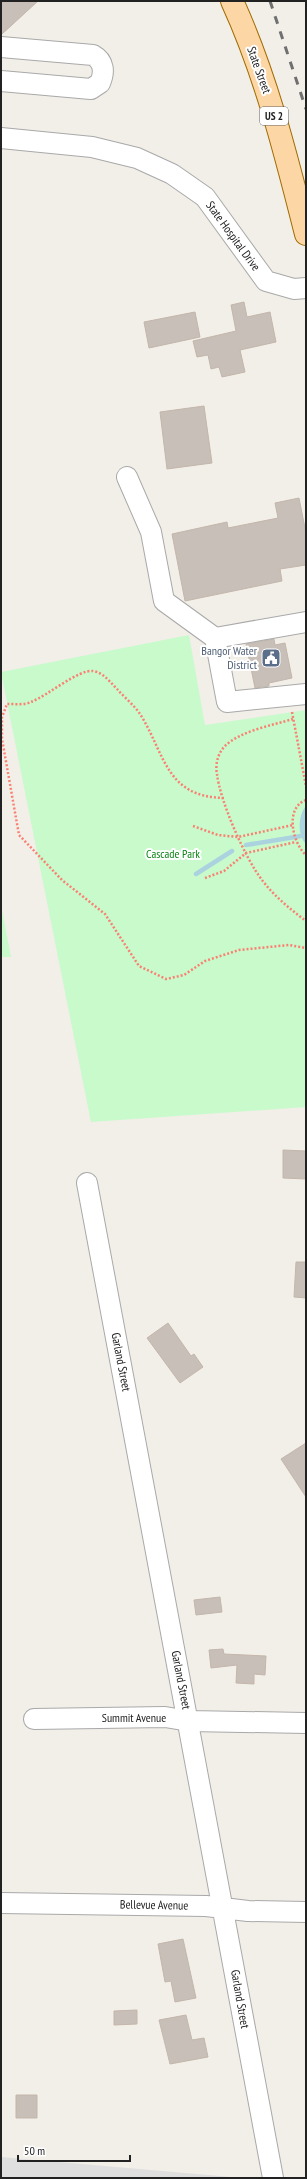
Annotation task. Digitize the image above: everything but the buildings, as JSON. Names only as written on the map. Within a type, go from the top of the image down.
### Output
[{"type":"main road","name":"State Street","points":[[232,1],[264,81],[287,158],[306,234]]},
{"type":"street","points":[[1,47],[93,54],[98,58],[103,68],[100,84],[91,89],[1,81]]},
{"type":"street","name":"State Hospital Drive","points":[[1,138],[92,147],[137,158],[172,174],[205,197],[230,229],[266,281],[294,289],[306,288]]},
{"type":"street","points":[[128,477],[151,532],[164,601],[215,638],[227,702],[306,694]]},
{"type":"street","points":[[215,638],[306,622]]},
{"type":"street","name":"Garland Street","points":[[86,1183],[224,1907],[273,2178]]},
{"type":"street","name":"Summit Avenue","points":[[34,1719],[165,1717],[189,1721],[306,1723]]},
{"type":"street","name":"Bellevue Avenue","points":[[1,1903],[224,1907],[248,1911],[306,1912]]},
{"type":"path","points":[[224,798],[210,798],[194,794],[178,782],[160,757],[139,714],[105,676],[93,671],[81,672],[58,688],[30,702],[7,704],[2,717],[2,739],[19,835],[62,880],[105,914],[139,966],[166,979],[184,976],[205,961],[239,950],[289,945],[306,948]]},
{"type":"path","points":[[292,712],[306,786]]},
{"type":"path","points":[[293,720],[250,732],[226,745],[217,759],[216,774],[238,837],[246,854],[267,886],[281,902],[306,921]]},
{"type":"path","points":[[306,800],[296,809],[292,830],[296,841],[306,855]]},
{"type":"path","points":[[193,826],[218,835],[238,837],[293,825]]},
{"type":"path","points":[[205,878],[224,871],[246,854],[296,841]]},
{"type":"shaded area","points":[[1,2157],[243,2178],[1,2178]]},
{"type":"green space","name":"Cascade Park","points":[[189,635],[205,725],[306,710],[306,1107],[91,1122],[1,672]]},
{"type":"green space","points":[[1,905],[11,957],[1,957]]},
{"type":"water","points":[[306,806],[306,844],[301,836],[300,820],[301,814]]},
{"type":"waterway","points":[[246,845],[301,836]]},
{"type":"waterway","points":[[196,874],[232,851]]},
{"type":"railway","points":[[270,1],[306,109]]},
{"type":"place","name":"Bangor Water District","points":[[271,658]]}]
